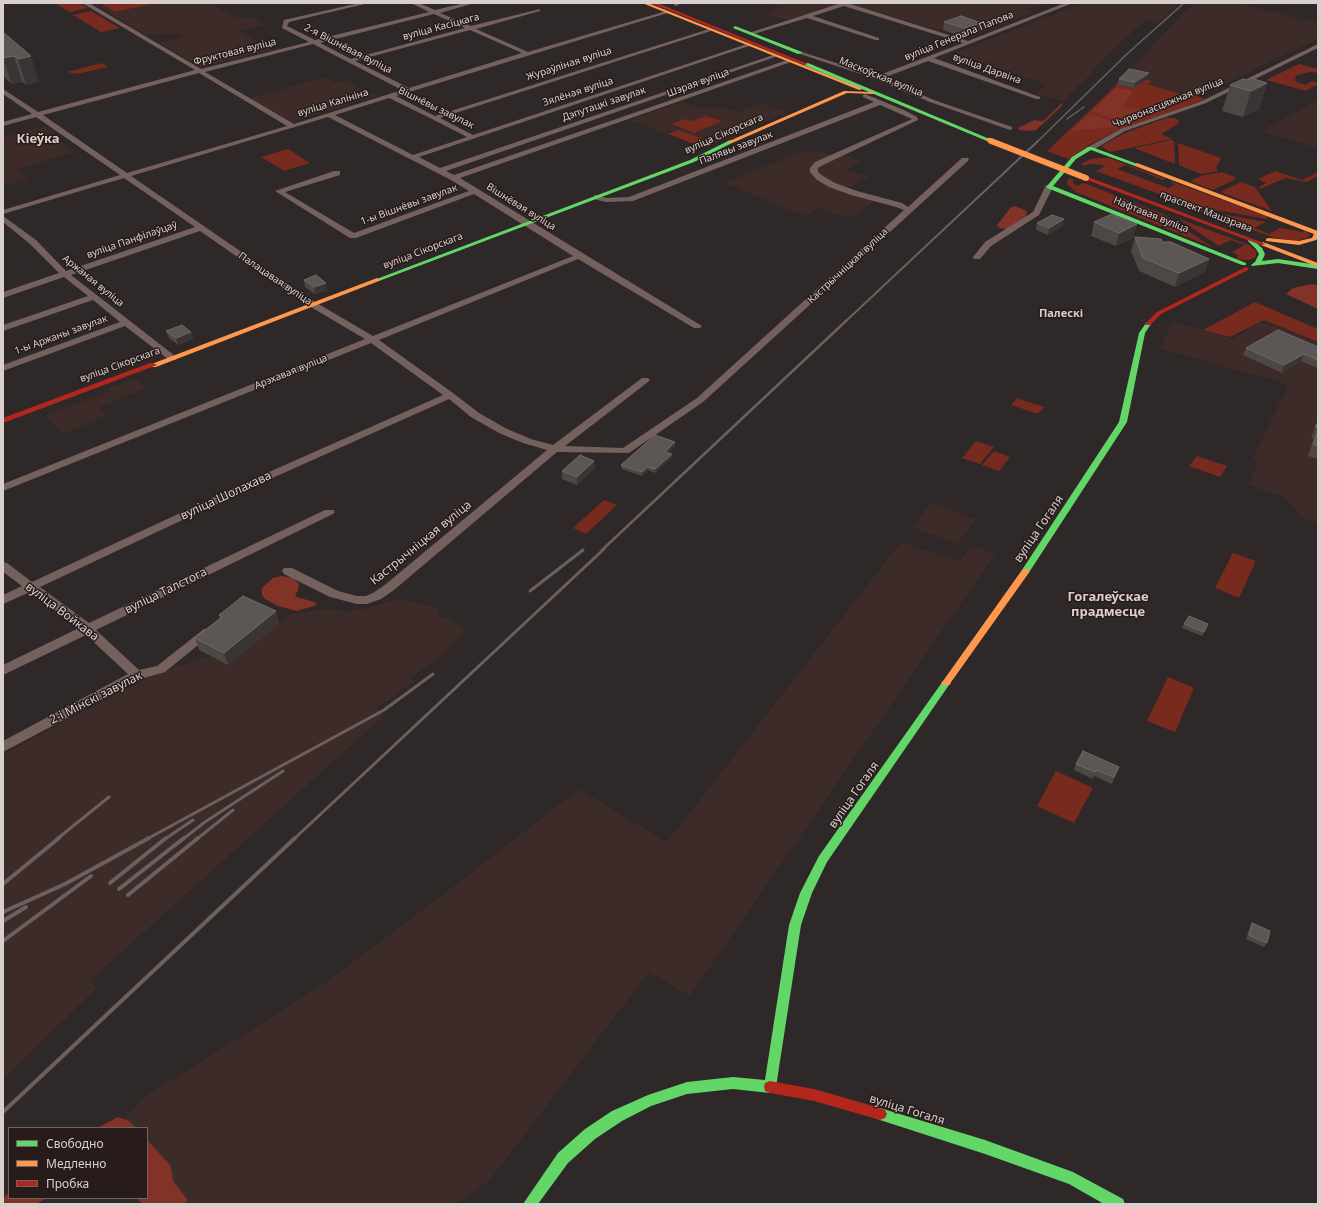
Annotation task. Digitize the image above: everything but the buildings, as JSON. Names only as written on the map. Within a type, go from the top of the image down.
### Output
[{"type":"street","points":[[85,3],[199,72],[293,126]]},
{"type":"street","name":"2-я Вішнёвая вуліца","points":[[366,3],[286,21],[284,27],[408,91]]},
{"type":"street","points":[[414,3],[528,54]]},
{"type":"street","name":"Фруктовая вуліца","points":[[3,124],[199,72],[472,3]]},
{"type":"street","name":"Маскоўская вуліца","points":[[644,3],[750,45],[779,52],[800,53],[831,62],[878,78],[932,101],[1010,128]]},
{"type":"street","name":"Маскоўская вуліца","points":[[653,3],[779,52],[836,71],[991,138]]},
{"type":"street","name":"Маскоўская вуліца","points":[[662,3],[779,52],[869,94],[991,138],[1089,176]]},
{"type":"street","name":"Маскоўская вуліца","points":[[676,3],[752,34],[779,52],[789,61],[846,88]]},
{"type":"street","name":"вуліца Генерала Папова","points":[[878,78],[930,59],[1070,3]]},
{"type":"street","points":[[752,34],[844,4],[970,42]]},
{"type":"street","name":"вуліца Касіцкага","points":[[349,61],[538,10]]},
{"type":"street","name":"вуліца Калініна","points":[[3,212],[293,126],[594,33],[668,12]]},
{"type":"street","points":[[808,16],[876,39]]},
{"type":"street","name":"Жураўліная вуліца","points":[[434,118],[711,30]]},
{"type":"street","name":"Зялёная вуліца","points":[[413,157],[750,45]]},
{"type":"street","name":"Чырвонасцяжная вуліца","points":[[1090,148],[1123,130],[1204,102],[1318,46]]},
{"type":"street","name":"Дэпутацкі завулак","points":[[439,170],[779,52]]},
{"type":"street","points":[[800,53],[836,71]]},
{"type":"street","name":"вуліца Дарвіна","points":[[930,59],[1038,98]]},
{"type":"street","name":"Шэрая вуліца","points":[[454,178],[789,61]]},
{"type":"street","name":"вуліца Сікорскага","points":[[3,421],[172,358],[309,303],[526,224],[692,161],[846,88],[869,94]]},
{"type":"street","name":"Палацавая вуліца","points":[[3,91],[309,303],[372,340],[476,415],[502,431],[527,441],[556,449]]},
{"type":"street","points":[[869,94],[881,102],[912,116],[915,118],[914,122],[818,164],[814,168],[815,174],[832,185],[854,193],[899,205],[909,210]]},
{"type":"street","name":"Вішнёвы завулак","points":[[390,96],[473,137]]},
{"type":"street","name":"Палявы завулак","points":[[597,197],[606,200],[630,200],[881,102]]},
{"type":"street","name":"Вішнёвая вуліца","points":[[329,115],[454,178],[526,224],[698,326]]},
{"type":"street","points":[[977,257],[988,244],[1036,213],[1049,187],[1074,158],[1090,148]]},
{"type":"street","name":"праспект Машэрава","points":[[1090,148],[1316,238]]},
{"type":"street","name":"Кастрычніцкая вуліца","points":[[556,449],[625,451],[691,408],[734,371],[964,160]]},
{"type":"street","name":"1-ы Вішнёвы завулак","points":[[337,173],[279,191],[353,236],[476,191]]},
{"type":"street","name":"праспект Машэрава","points":[[1089,176],[1318,258]]},
{"type":"street","name":"праспект Машэрава","points":[[1089,176],[1318,266]]},
{"type":"street","name":"Нафтавая вуліца","points":[[1049,187],[1250,265]]},
{"type":"street","name":"Аржаная вуліца","points":[[3,218],[33,242],[65,274],[172,358]]},
{"type":"street","name":"вуліца Панфілаўцаў","points":[[3,294],[200,228]]},
{"type":"street","points":[[1268,240],[1291,243],[1306,242],[1316,238]]},
{"type":"street","points":[[1250,240],[1259,248],[1262,254],[1250,265]]},
{"type":"street","name":"Арэхавая вуліца","points":[[3,488],[579,256]]},
{"type":"street","points":[[1250,265],[1278,261],[1318,266]]},
{"type":"street","name":"вуліца Гогаля","points":[[1118,1204],[1073,1179],[985,1147],[890,1117],[821,1098],[770,1087],[795,925],[806,892],[823,859],[1040,551],[1123,422],[1142,333],[1150,321],[1159,313],[1250,265]]},
{"type":"street","points":[[3,328],[94,297]]},
{"type":"street","name":"1-ы Аржаны завулак","points":[[3,368],[127,322]]},
{"type":"street","name":"Кастрычніцкая вуліца","points":[[288,571],[334,594],[357,600],[367,600],[377,596],[390,587],[556,449],[645,380]]},
{"type":"street","name":"вуліца Шолахава","points":[[3,600],[255,482],[450,395]]},
{"type":"street","name":"вуліца Талстога","points":[[3,670],[329,512]]},
{"type":"street","name":"вуліца Войкава","points":[[3,566],[31,588],[88,628],[137,675]]},
{"type":"street","name":"2-і Мінскі завулак","points":[[3,747],[137,675],[161,669],[219,623]]},
{"type":"street","points":[[530,1204],[563,1158],[590,1134],[617,1116],[648,1101],[687,1088],[733,1083],[770,1087]]},
{"type":"shaded area","points":[[55,3],[79,3],[88,8],[70,12]]},
{"type":"shaded area","points":[[93,3],[220,3],[215,4],[214,6],[241,19],[250,17],[266,24],[238,31],[273,50],[200,67],[160,43],[182,38],[179,34],[146,35]]},
{"type":"shaded area","points":[[101,3],[155,3],[115,12]]},
{"type":"shaded area","points":[[768,3],[839,3],[786,20],[765,14],[784,7]]},
{"type":"shaded area","points":[[1044,3],[1027,10],[1034,12],[982,32],[964,37],[849,4]]},
{"type":"shaded area","points":[[1083,3],[1180,3],[1158,22],[1145,20],[1092,70],[1094,71],[1063,101],[1034,94],[1046,85],[1045,84],[955,53]]},
{"type":"shaded area","points":[[1194,3],[1236,3],[1318,23],[1318,39],[1182,104],[1085,115]]},
{"type":"shaded area","points":[[91,11],[120,28],[101,32],[73,15]]},
{"type":"shaded area","points":[[102,63],[108,67],[77,74],[67,72]]},
{"type":"shaded area","points":[[1299,64],[1318,69],[1318,73],[1311,72],[1297,75],[1294,77],[1297,79],[1294,80],[1306,85],[1312,81],[1318,84],[1306,91],[1266,80]]},
{"type":"shaded area","points":[[326,77],[333,82],[346,81],[376,96],[291,122],[250,98]]},
{"type":"shaded area","points":[[1147,80],[1152,81],[1147,84],[1183,95],[1191,94],[1203,98],[1203,100],[1117,131],[1089,145],[1069,159],[1047,151],[1117,85],[1134,88]]},
{"type":"shaded area","points":[[1116,88],[1130,90],[1132,93],[1124,103],[1124,108],[1141,109],[1145,111],[1144,114],[1122,122],[1092,111]]},
{"type":"shaded area","points":[[1318,100],[1318,148],[1261,131],[1298,111]]},
{"type":"shaded area","points":[[682,102],[700,107],[722,108],[738,112],[761,103],[788,112],[704,148],[629,120]]},
{"type":"shaded area","points":[[1062,103],[1063,104],[1060,108],[1036,130],[1020,130],[1018,128],[1034,120],[1043,121]]},
{"type":"shaded area","points":[[1094,115],[1122,124],[1112,127],[1071,131],[1086,116]]},
{"type":"shaded area","points":[[706,116],[722,121],[694,133],[672,124],[685,119],[692,121]]},
{"type":"shaded area","points":[[1166,118],[1175,118],[1179,121],[1178,124],[1161,134],[1172,139],[1110,152],[1101,146],[1125,133]]},
{"type":"shaded area","points":[[45,126],[56,133],[51,135],[76,152],[16,169],[28,179],[3,186],[3,137]]},
{"type":"shaded area","points":[[679,130],[713,142],[702,147],[668,134]]},
{"type":"shaded area","points":[[1171,140],[1174,141],[1175,164],[1134,148]]},
{"type":"shaded area","points":[[1178,143],[1221,158],[1216,168],[1218,171],[1201,174],[1179,165]]},
{"type":"shaded area","points":[[288,149],[310,163],[284,171],[261,157]]},
{"type":"shaded area","points":[[816,150],[837,158],[845,155],[862,161],[845,170],[870,176],[844,190],[875,201],[849,218],[819,208],[804,216],[724,183],[804,151],[810,153]]},
{"type":"shaded area","points":[[1109,158],[1166,179],[1163,180],[1126,165],[1117,169],[1168,188],[1176,185],[1171,183],[1173,182],[1268,217],[1267,219],[1189,205],[1096,171],[1104,167],[1103,165],[1090,164],[1084,166],[1081,164],[1090,159]]},
{"type":"shaded area","points":[[1275,171],[1302,180],[1318,172],[1318,176],[1307,182],[1286,178],[1260,189],[1259,187],[1266,183],[1258,179]]},
{"type":"shaded area","points":[[1222,172],[1235,177],[1236,179],[1213,190],[1190,181],[1204,175]]},
{"type":"shaded area","points":[[1069,178],[1073,179],[1073,183],[1077,186],[1084,183],[1165,215],[1212,247],[1076,192],[1068,185],[1067,182]]},
{"type":"shaded area","points":[[1241,182],[1255,187],[1272,211],[1220,192]]},
{"type":"shaded area","points":[[1015,206],[1027,211],[1026,216],[1008,229],[999,228],[997,225],[1011,207]]},
{"type":"shaded area","points":[[1194,209],[1266,222],[1254,228],[1269,234],[1280,228],[1303,232],[1306,231],[1310,235],[1307,238],[1296,241],[1275,238]]},
{"type":"shaded area","points":[[1177,218],[1249,245],[1256,251],[1256,257],[1249,260],[1236,259],[1239,256],[1232,252],[1245,245],[1231,240],[1219,246]]},
{"type":"shaded area","points":[[1311,284],[1318,285],[1318,309],[1286,294],[1293,288]]},
{"type":"shaded area","points":[[1255,302],[1318,329],[1318,342],[1264,320],[1230,337],[1203,330]]},
{"type":"shaded area","points":[[1173,321],[1232,339],[1261,322],[1271,326],[1273,325],[1318,343],[1318,523],[1303,518],[1284,497],[1248,485],[1258,462],[1253,457],[1288,386],[1278,381],[1160,349]]},
{"type":"shaded area","points":[[136,378],[147,388],[98,408],[106,416],[62,434],[45,416],[109,391],[107,389]]},
{"type":"shaded area","points":[[1017,398],[1044,407],[1038,414],[1011,405]]},
{"type":"shaded area","points":[[976,441],[994,447],[980,464],[962,458]]},
{"type":"shaded area","points":[[994,451],[1010,457],[999,471],[982,465]]},
{"type":"shaded area","points":[[1197,456],[1227,466],[1220,477],[1189,466]]},
{"type":"shaded area","points":[[604,500],[617,505],[586,534],[573,528]]},
{"type":"shaded area","points":[[930,503],[976,519],[957,544],[912,527]]},
{"type":"shaded area","points":[[901,542],[960,561],[971,545],[995,554],[690,996],[649,972],[489,1181],[455,1204],[185,1204],[148,1169],[148,1127],[117,1127],[143,1098],[321,986],[449,890],[579,789],[667,842]]},
{"type":"shaded area","points":[[1233,553],[1256,561],[1239,598],[1215,588]]},
{"type":"shaded area","points":[[282,576],[293,578],[299,584],[298,591],[295,594],[297,597],[317,603],[314,606],[297,611],[278,606],[265,599],[262,595],[262,588],[273,578]]},
{"type":"shaded area","points":[[402,599],[440,608],[438,617],[448,619],[467,630],[443,654],[411,677],[414,682],[376,708],[387,713],[102,970],[91,981],[97,988],[3,1079],[3,754],[153,675],[210,656],[228,665],[290,614],[320,610],[349,611],[368,608]]},
{"type":"shaded area","points":[[1168,677],[1194,688],[1175,732],[1147,721]]},
{"type":"shaded area","points":[[1056,771],[1093,788],[1074,823],[1037,806]]},
{"type":"shaded area","points":[[118,1117],[129,1121],[135,1127],[99,1127]]},
{"type":"shaded area","points":[[148,1141],[171,1166],[173,1181],[187,1199],[186,1204],[143,1204],[137,1199],[148,1199]]},
{"type":"shaded area","points":[[8,1194],[8,1199],[45,1199],[36,1204],[3,1204],[3,1198]]},
{"type":"railway","points":[[1037,142],[1128,53],[1184,3]]},
{"type":"railway","points":[[1067,119],[1084,107]]},
{"type":"railway","points":[[846,321],[1038,141]]},
{"type":"railway","points":[[602,550],[847,320]]},
{"type":"railway","points":[[294,839],[604,549]]},
{"type":"railway","points":[[530,591],[583,550]]},
{"type":"railway","points":[[147,839],[384,710],[433,674]]},
{"type":"railway","points":[[183,839],[205,822],[283,771]]},
{"type":"railway","points":[[57,839],[109,797]]},
{"type":"railway","points":[[197,839],[233,810]]},
{"type":"railway","points":[[165,839],[193,820]]},
{"type":"railway","points":[[3,884],[59,838]]},
{"type":"railway","points":[[3,912],[65,884],[149,838]]},
{"type":"railway","points":[[110,883],[166,838]]},
{"type":"railway","points":[[119,889],[184,838]]},
{"type":"railway","points":[[128,895],[198,838]]},
{"type":"railway","points":[[3,1112],[295,838]]},
{"type":"railway","points":[[3,941],[91,876]]},
{"type":"railway","points":[[3,921],[26,907]]},
{"type":"traffic: fast","points":[[735,27],[800,53]]},
{"type":"traffic: fast","points":[[806,64],[989,140]]},
{"type":"traffic: fast","points":[[377,280],[692,161],[730,142]]},
{"type":"traffic: fast","points":[[1137,165],[1090,148],[1074,158],[1049,187],[1244,264]]},
{"type":"traffic: fast","points":[[1250,240],[1259,248],[1262,254],[1258,263]]},
{"type":"traffic: fast","points":[[1254,265],[1258,263],[1278,261],[1318,267]]},
{"type":"traffic: fast","points":[[1025,572],[1123,422],[1142,333],[1148,324]]},
{"type":"traffic: fast","points":[[770,1087],[795,925],[806,893],[823,859],[946,683]]},
{"type":"traffic: fast","points":[[530,1204],[563,1158],[590,1134],[617,1116],[648,1101],[687,1088],[733,1083],[770,1087]]},
{"type":"traffic: fast","points":[[880,1114],[985,1147],[1073,1179],[1118,1204]]},
{"type":"traffic: slow","points":[[644,3],[861,89]]},
{"type":"traffic: slow","points":[[730,142],[846,92],[873,93]]},
{"type":"traffic: slow","points":[[989,140],[1086,178]]},
{"type":"traffic: slow","points":[[1137,165],[1318,233]]},
{"type":"traffic: slow","points":[[1268,240],[1299,243],[1314,239],[1318,233]]},
{"type":"traffic: slow","points":[[1263,244],[1318,265]]},
{"type":"traffic: slow","points":[[153,365],[377,280]]},
{"type":"traffic: slow","points":[[946,683],[1025,572]]},
{"type":"traffic: jam","points":[[653,3],[806,64]]},
{"type":"traffic: jam","points":[[1086,178],[1263,244]]},
{"type":"traffic: jam","points":[[1148,324],[1159,313],[1246,269]]},
{"type":"traffic: jam","points":[[3,421],[153,365]]},
{"type":"traffic: jam","points":[[770,1087],[814,1095],[880,1114]]},
{"type":"district","name":"Кіеўка","points":[[38,139]]},
{"type":"district","name":"Палескі","points":[[1061,314]]},
{"type":"district","name":"Гогалеўскае прадмесце","points":[[1108,604]]}]
